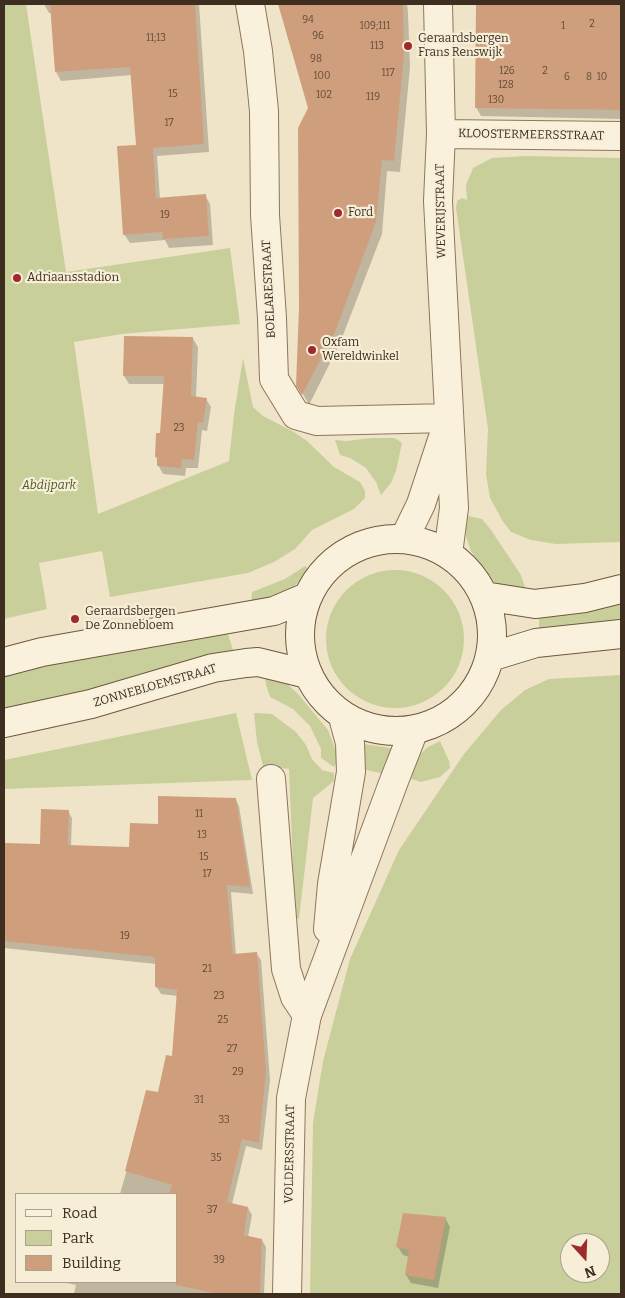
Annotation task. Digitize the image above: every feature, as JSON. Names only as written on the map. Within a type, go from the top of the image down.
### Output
[{"type":"street","name":"BOELARESTRAAT","points":[[250,4],[258,51],[264,111],[264,215],[272,318],[274,379],[296,414],[317,421],[449,418]]},
{"type":"street","name":"WEVERIJSTRAAT","points":[[438,4],[441,134],[438,200],[454,508],[448,554]]},
{"type":"street","name":"KLOOSTERMEERSSTRAAT","points":[[441,134],[621,136]]},
{"type":"street","name":"WEVERIJSTRAAT","points":[[404,540],[421,504],[449,418]]},
{"type":"street","points":[[382,540],[404,540],[428,545],[448,554],[462,565],[476,581],[484,596],[492,632],[490,657],[479,684],[461,707],[439,721],[414,730],[391,732],[368,728],[343,717],[328,704],[307,674],[300,648],[299,628],[307,597],[334,561],[362,545],[382,540]]},
{"type":"street","points":[[484,596],[535,604],[585,598],[621,589]]},
{"type":"street","points":[[4,662],[42,652],[266,613],[307,597]]},
{"type":"street","points":[[490,657],[536,643],[621,634]]},
{"type":"street","name":"ZONNEBLOEMSTRAAT","points":[[4,723],[91,704],[214,668],[258,662],[307,674]]},
{"type":"street","name":"VOLDERSSTRAAT","points":[[324,966],[332,884],[351,772],[350,743],[343,717]]},
{"type":"street","name":"VOLDERSSTRAAT","points":[[287,1294],[291,1098],[307,1015],[414,730]]},
{"type":"street","points":[[270,779],[286,969],[295,996],[307,1015]]},
{"type":"green space","name":"Abdijpark","points":[[4,4],[26,4],[66,272],[230,248],[240,324],[122,334],[74,342],[98,514],[229,461],[243,358],[253,407],[263,416],[307,441],[334,467],[360,482],[365,491],[365,498],[354,509],[312,530],[295,549],[274,562],[248,573],[110,597],[102,551],[39,563],[47,609],[4,619]]},
{"type":"green space","points":[[526,156],[621,158],[621,542],[556,544],[531,540],[511,532],[490,498],[486,474],[488,429],[456,208],[457,201],[462,198],[467,200],[466,185],[473,168],[492,158]]},
{"type":"green space","points":[[395,438],[402,443],[396,471],[391,483],[381,495],[376,482],[366,468],[350,458],[340,455],[335,440],[347,441]]},
{"type":"green space","points":[[464,515],[482,519],[491,530],[521,575],[527,593],[495,583],[482,568],[471,551],[465,533]]},
{"type":"green space","points":[[305,566],[309,569],[288,594],[251,606],[252,592],[285,579]]},
{"type":"green space","points":[[395,570],[421,575],[444,590],[459,613],[464,639],[459,665],[444,688],[421,703],[395,708],[369,703],[346,688],[331,665],[326,639],[331,613],[346,590],[369,575]]},
{"type":"green space","points":[[621,600],[621,619],[578,628],[539,631],[539,613]]},
{"type":"green space","points":[[228,634],[234,653],[4,713],[4,670],[131,644]]},
{"type":"green space","points":[[265,675],[284,681],[299,695],[328,730],[339,759],[334,767],[321,758],[321,749],[310,726],[293,709],[270,697]]},
{"type":"green space","points":[[621,675],[621,1294],[310,1294],[313,1123],[323,1061],[350,959],[399,850],[464,754],[501,710],[525,690],[549,679]]},
{"type":"green space","points":[[236,713],[252,780],[4,789],[4,760]]},
{"type":"green space","points":[[254,713],[272,714],[296,732],[306,745],[312,759],[322,770],[334,773],[334,781],[313,798],[299,919],[295,917],[289,769],[263,766],[257,742]]},
{"type":"green space","points":[[440,741],[450,768],[440,777],[421,782],[408,778],[418,756],[428,747]]},
{"type":"green space","points":[[358,743],[396,749],[385,774],[362,769]]},
{"type":"building","points":[[50,4],[195,4],[204,144],[153,148],[156,198],[206,194],[209,236],[163,239],[162,232],[123,235],[117,146],[136,145],[130,67],[55,72]]},
{"type":"building","points":[[278,4],[403,4],[404,54],[394,161],[382,160],[376,222],[335,332],[302,395],[296,386],[299,308],[298,128],[308,108]]},
{"type":"building","points":[[476,4],[621,4],[621,110],[475,108]]},
{"type":"building","points":[[124,336],[193,337],[191,396],[207,398],[203,423],[198,422],[194,460],[182,459],[181,468],[157,466],[157,457],[155,457],[156,433],[160,433],[164,376],[123,376]]},
{"type":"building","points":[[158,796],[236,798],[250,887],[227,885],[233,954],[257,952],[266,1071],[259,1143],[242,1139],[227,1202],[248,1207],[244,1235],[262,1239],[260,1294],[218,1294],[176,1285],[178,1283],[178,1193],[169,1193],[172,1185],[125,1171],[146,1090],[158,1092],[166,1055],[172,1056],[177,990],[155,987],[155,957],[4,941],[4,843],[40,844],[41,809],[69,810],[68,845],[129,847],[130,823],[158,824]]},
{"type":"building","points":[[403,1213],[446,1217],[434,1280],[405,1275],[409,1250],[396,1247]]},
{"type":"place","name":"Geraardsbergen Frans Renswijk","points":[[408,46]]},
{"type":"place","name":"Ford","points":[[338,213]]},
{"type":"place","name":"Adriaansstadion","points":[[17,278]]},
{"type":"place","name":"Oxfam Wereldwinkel","points":[[312,350]]},
{"type":"place","name":"Geraardsbergen De Zonnebloem","points":[[75,619]]}]
